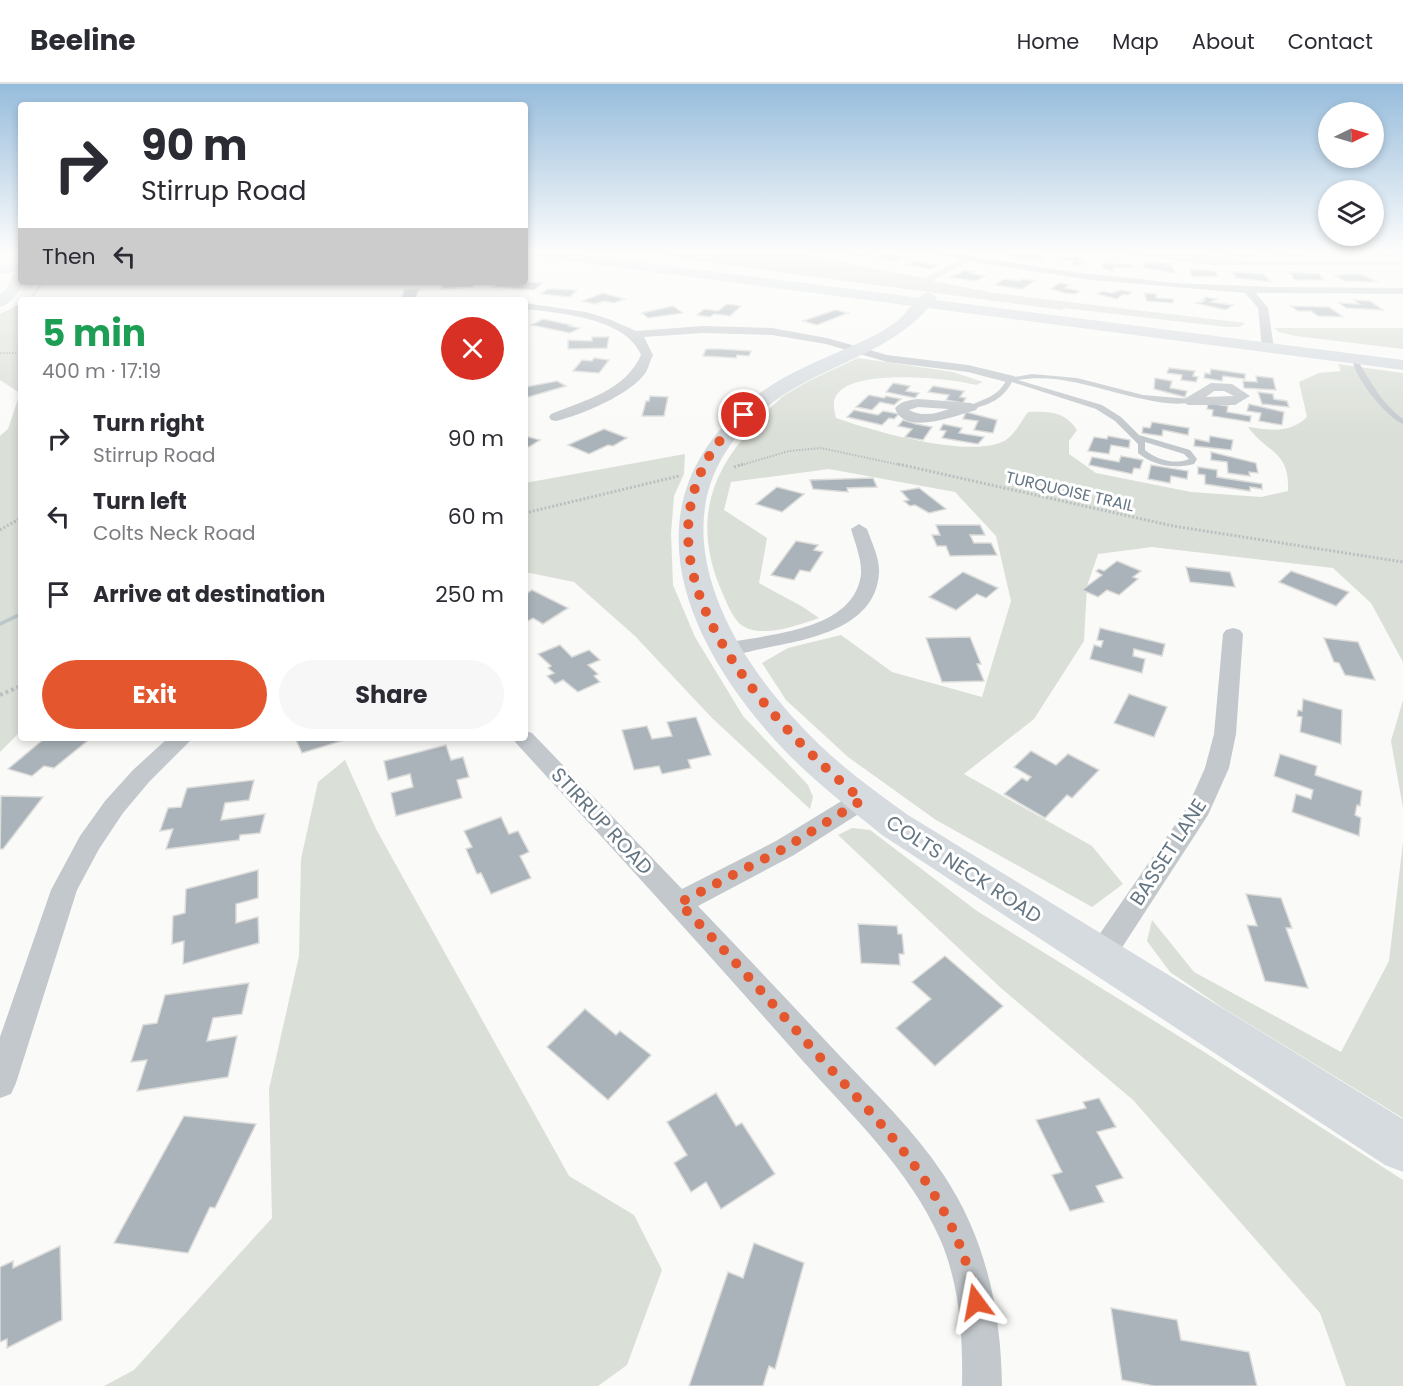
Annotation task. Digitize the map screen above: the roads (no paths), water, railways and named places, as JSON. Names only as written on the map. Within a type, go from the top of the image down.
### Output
[{"type":"main road","name":"COLTS NECK ROAD","points":[[914,313],[897,330],[805,374],[760,402],[726,433],[712,452],[718,469],[693,496],[689,520],[690,553],[707,614],[723,648],[759,699],[788,734],[862,800],[895,825],[1403,1148]]},
{"type":"main road","points":[[1019,313],[1267,344],[1403,357]]},
{"type":"main road","points":[[1267,344],[1403,365]]},
{"type":"street","points":[[556,417],[608,394],[641,371],[646,354],[644,346],[634,335],[610,322],[573,313]]},
{"type":"street","points":[[1264,313],[1267,344]]},
{"type":"street","points":[[634,335],[686,330],[751,330],[808,337],[898,361],[974,368],[1010,379]]},
{"type":"street","points":[[723,648],[815,630],[831,625],[858,606],[867,591],[870,576],[869,563],[859,529]]},
{"type":"street","name":"BASSET LANE","points":[[1100,957],[1199,809],[1212,778],[1225,734],[1233,634]]},
{"type":"street","points":[[0,1083],[69,881],[89,843],[114,807],[141,776],[179,741]]},
{"type":"street","name":"STIRRUP ROAD","points":[[527,741],[723,948],[902,1148],[932,1188],[957,1234],[973,1283],[983,1339],[982,1386]]},
{"type":"street","points":[[679,903],[785,848],[862,800]]},
{"type":"lane","points":[[1354,359],[1366,382],[1388,409],[1403,422]]},
{"type":"lane","points":[[971,407],[990,402],[1000,394],[1010,379],[1032,375],[1057,377],[1148,399],[1188,401]]},
{"type":"lane","points":[[1010,379],[1099,407],[1118,419],[1142,444],[1141,451],[1156,460],[1178,464],[1191,462],[1193,459],[1187,452],[1136,436]]},
{"type":"waterway","points":[[0,624],[18,615]]}]
